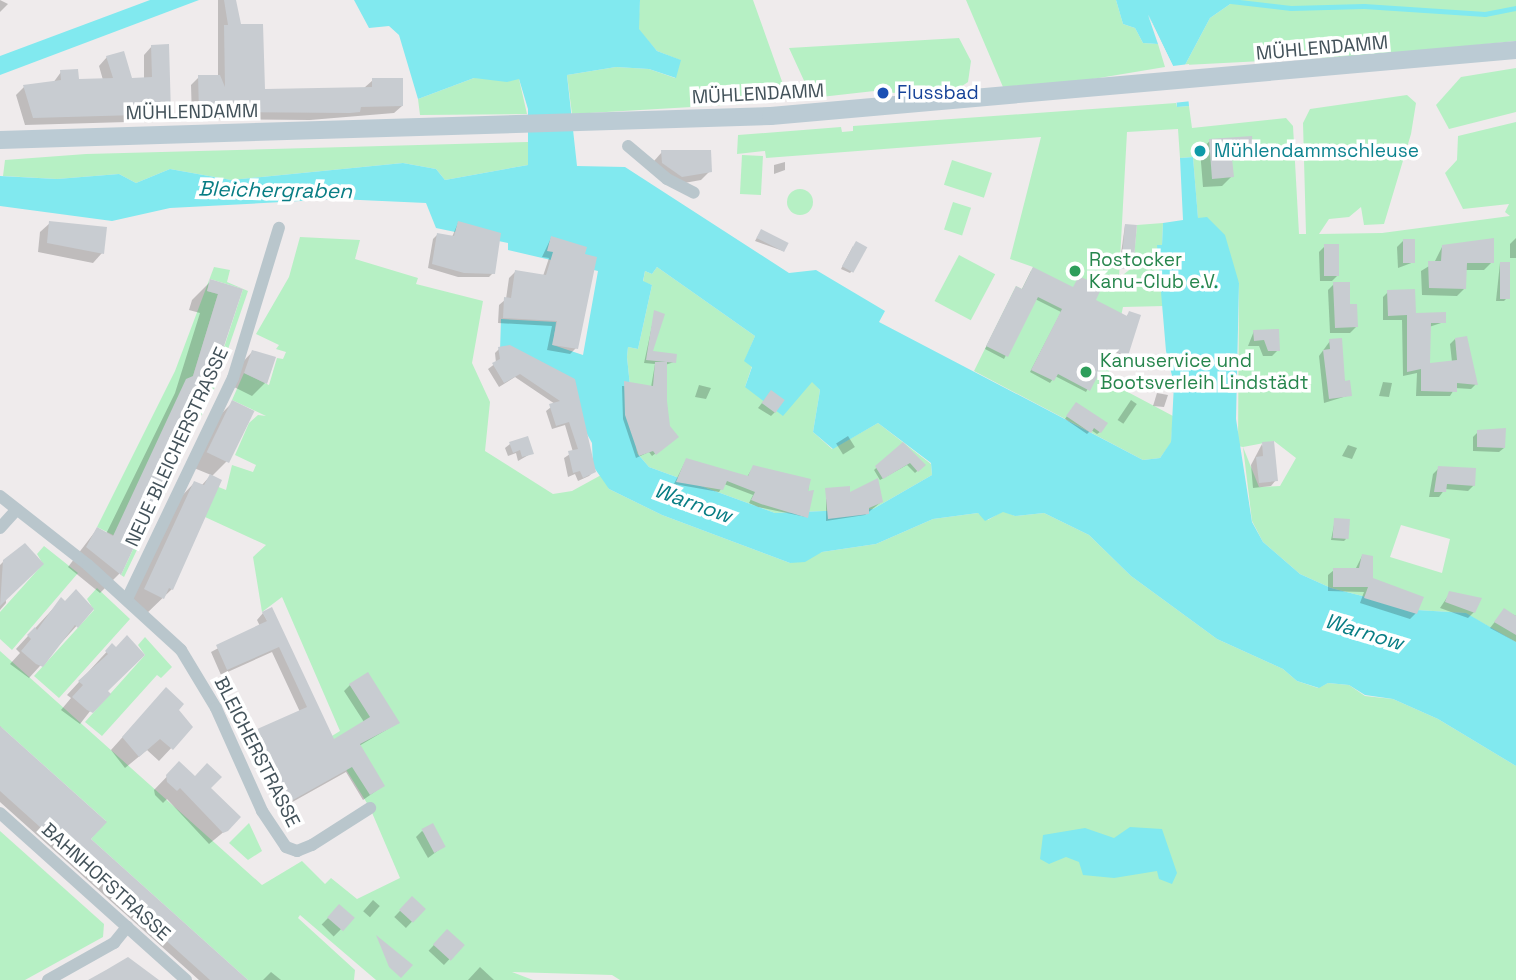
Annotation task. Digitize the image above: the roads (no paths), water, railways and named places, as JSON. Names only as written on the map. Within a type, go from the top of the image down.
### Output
[{"type":"main road","name":"MÜHLENDAMM","points":[[0,140],[576,125],[771,116],[1145,86],[1516,50]]},
{"type":"street","points":[[628,146],[667,179],[694,193]]},
{"type":"street","name":"NEUE BLEICHERSTRASSE","points":[[127,599],[233,377],[279,228]]},
{"type":"street","name":"BLEICHERSTRASSE","points":[[0,496],[127,599],[186,658],[216,708],[262,811],[286,847],[297,851],[312,845],[370,808]]},
{"type":"street","points":[[0,528],[17,509]]},
{"type":"street","name":"BAHNHOFSTRASSE","points":[[0,813],[186,980]]},
{"type":"street","points":[[48,980],[114,943],[127,927]]},
{"type":"water","points":[[150,0],[199,0],[0,75],[0,56]]},
{"type":"water","points":[[354,0],[640,0],[639,29],[657,51],[681,60],[676,78],[649,69],[616,67],[567,75],[577,166],[625,167],[789,273],[816,270],[885,311],[879,322],[1143,460],[1160,458],[1171,442],[1174,384],[1166,351],[1157,245],[1162,245],[1163,223],[1183,220],[1180,158],[1193,157],[1198,218],[1207,217],[1225,235],[1239,283],[1236,419],[1252,522],[1263,542],[1300,574],[1331,588],[1417,610],[1466,613],[1516,642],[1516,766],[1438,719],[1393,699],[1365,695],[1349,685],[1328,683],[1319,688],[1297,681],[1283,669],[1217,639],[1131,576],[1089,535],[1044,513],[1015,516],[1003,512],[985,521],[978,513],[933,519],[876,544],[822,552],[805,562],[790,563],[662,515],[609,489],[593,466],[592,443],[559,384],[500,351],[501,319],[556,322],[553,345],[583,355],[598,271],[508,250],[508,243],[436,228],[426,203],[338,199],[170,208],[112,221],[0,206],[0,176],[57,179],[119,174],[136,183],[170,169],[231,180],[403,163],[436,169],[445,180],[528,165],[528,109],[519,79],[507,82],[474,78],[418,99],[399,35],[389,26],[369,28]],"holes":[[[657,267],[755,336],[744,361],[752,367],[745,387],[783,416],[812,382],[820,390],[813,432],[833,449],[878,423],[931,463],[932,475],[873,509],[775,513],[649,467],[637,453],[627,357],[628,347],[638,349],[652,285],[643,281],[645,271],[652,274]]]},
{"type":"water","points":[[1116,0],[1236,0],[1210,18],[1185,65],[1189,106],[1177,107],[1173,66],[1148,15],[1158,44],[1143,43],[1135,28],[1123,24]]},
{"type":"water","points":[[1130,827],[1162,829],[1177,873],[1172,884],[1159,879],[1157,871],[1114,878],[1083,875],[1079,862],[1066,857],[1049,864],[1040,859],[1043,835],[1085,828],[1114,838]]},
{"type":"waterway","points":[[1231,1],[1291,8],[1364,6],[1485,14],[1516,8]]},
{"type":"place","name":"Flussbad","points":[[883,93]]},
{"type":"place","name":"Mühlendammschleuse","points":[[1200,151]]},
{"type":"place","name":"Rostocker Kanu-Club e.V.","points":[[1075,271]]},
{"type":"place","name":"Kanuservice und Bootsverleih Lindstädt","points":[[1086,372]]},
{"type":"water label","name":"Bleichergraben","points":[[275,190]]},
{"type":"water label","name":"Warnow","points":[[693,503]]},
{"type":"water label","name":"Warnow","points":[[1364,632]]}]
